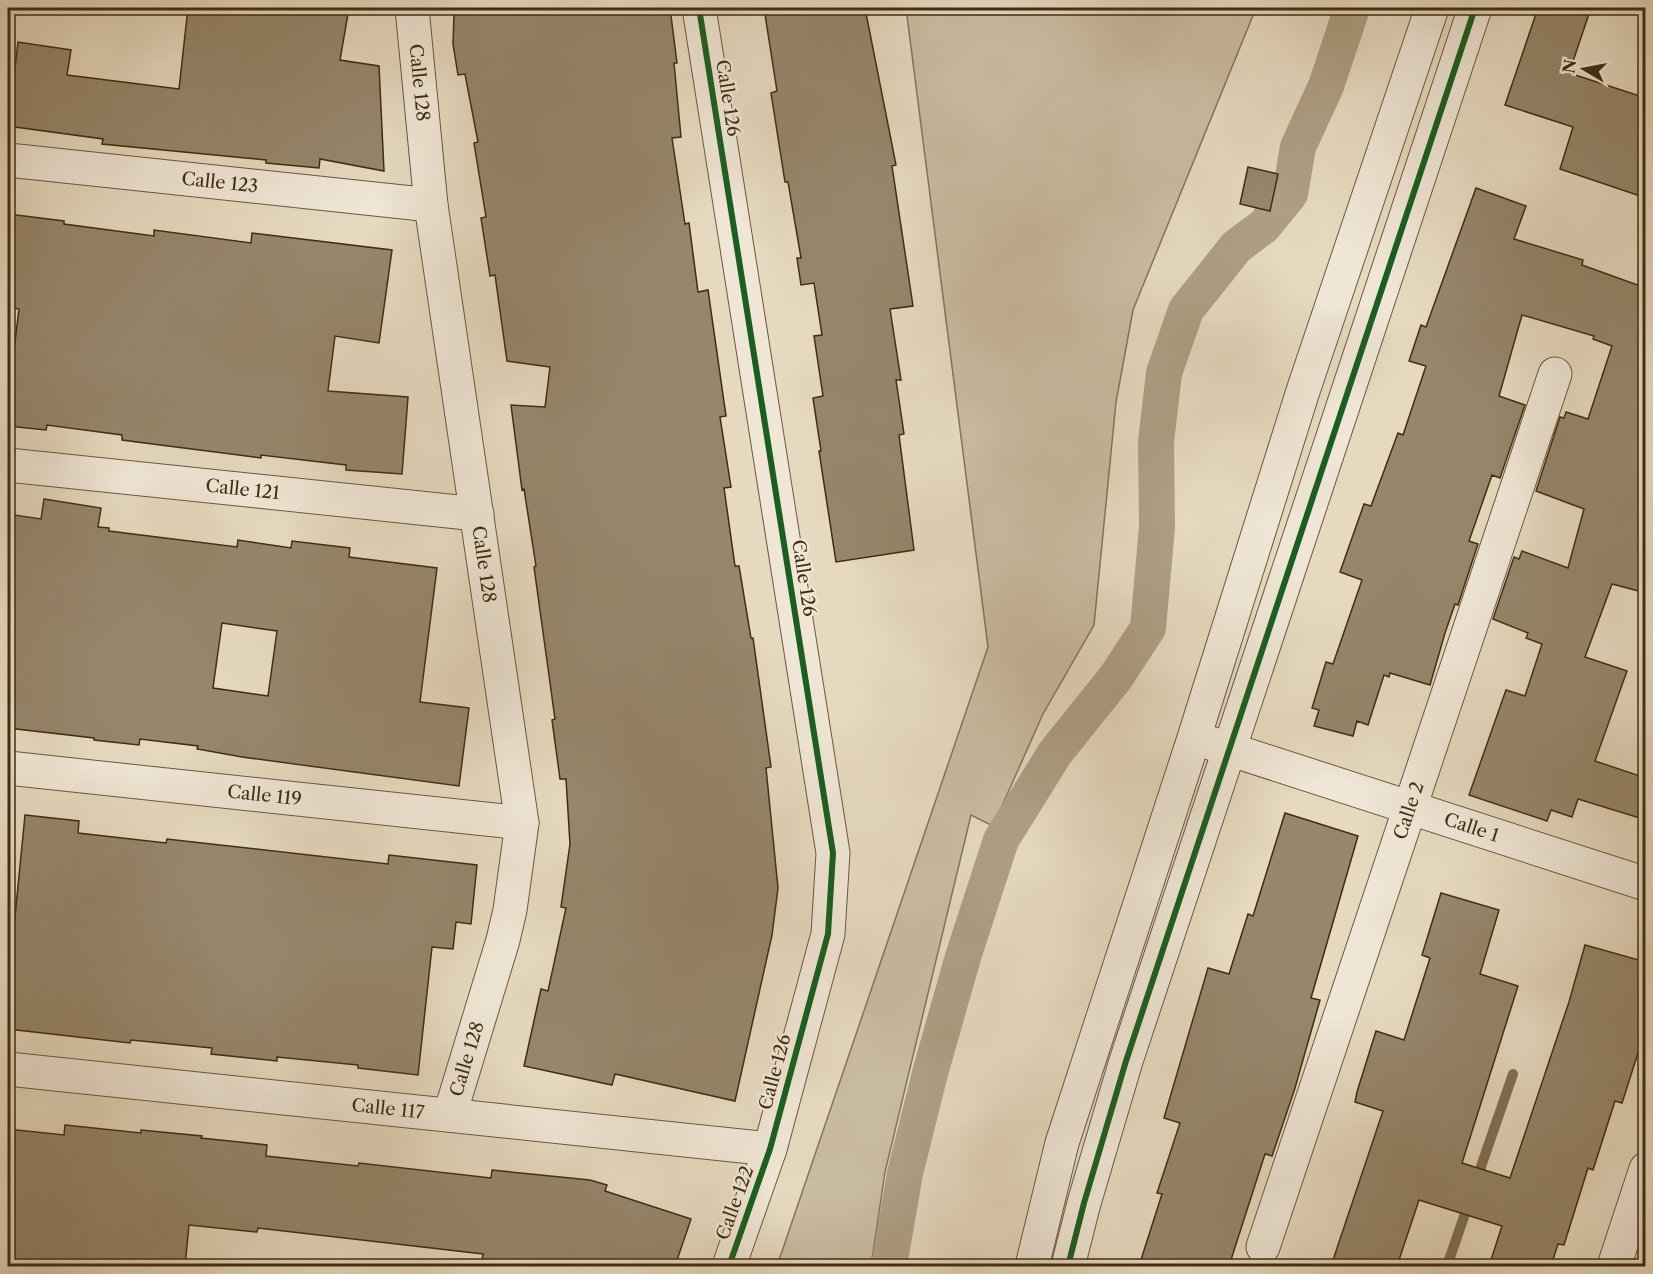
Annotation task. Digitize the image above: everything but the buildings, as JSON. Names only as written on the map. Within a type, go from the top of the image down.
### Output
[{"type":"street","name":"Calle 128","points":[[412,8],[431,205],[522,824],[510,910],[503,940],[450,1114]]},
{"type":"street","name":"Calle 126","points":[[699,8],[833,853],[828,934],[770,1149]]},
{"type":"street","points":[[1032,1266],[1062,1143],[1194,738],[1303,391],[1432,8]]},
{"type":"street","points":[[1068,1266],[1126,1061],[1475,8]]},
{"type":"street","name":"Calle 123","points":[[8,160],[431,205]]},
{"type":"street","name":"Calle 2","points":[[1263,1247],[1555,374]]},
{"type":"street","name":"Calle 121","points":[[8,465],[477,514]]},
{"type":"street","name":"Calle 1","points":[[1194,738],[1646,884]]},
{"type":"street","name":"Calle 119","points":[[8,768],[522,824]]},
{"type":"street","name":"Calle 117","points":[[8,1069],[770,1149]]},
{"type":"street","name":"Calle 122","points":[[729,1266],[770,1149]]},
{"type":"street","points":[[1614,1266],[1646,1169]]},
{"type":"shaded area","points":[[906,8],[1256,8],[1133,310],[1116,402],[1094,625],[1043,714],[993,826],[971,815],[885,1172],[871,1266],[777,1266],[988,647]]},
{"type":"waterway","points":[[889,1266],[905,1173],[930,1073],[963,957],[1001,840],[1055,753],[1116,677],[1148,628],[1157,527],[1156,442],[1164,373],[1186,310],[1236,247],[1264,226],[1290,194],[1298,147],[1326,86],[1352,8]]},
{"type":"waterway","points":[[1476,1181],[1513,1074]]},
{"type":"waterway","points":[[1447,1266],[1469,1202]]},
{"type":"cycle path","points":[[699,8],[833,853],[828,934],[770,1149],[729,1266]]},
{"type":"cycle path","points":[[1068,1266],[1126,1061],[1475,8]]}]
